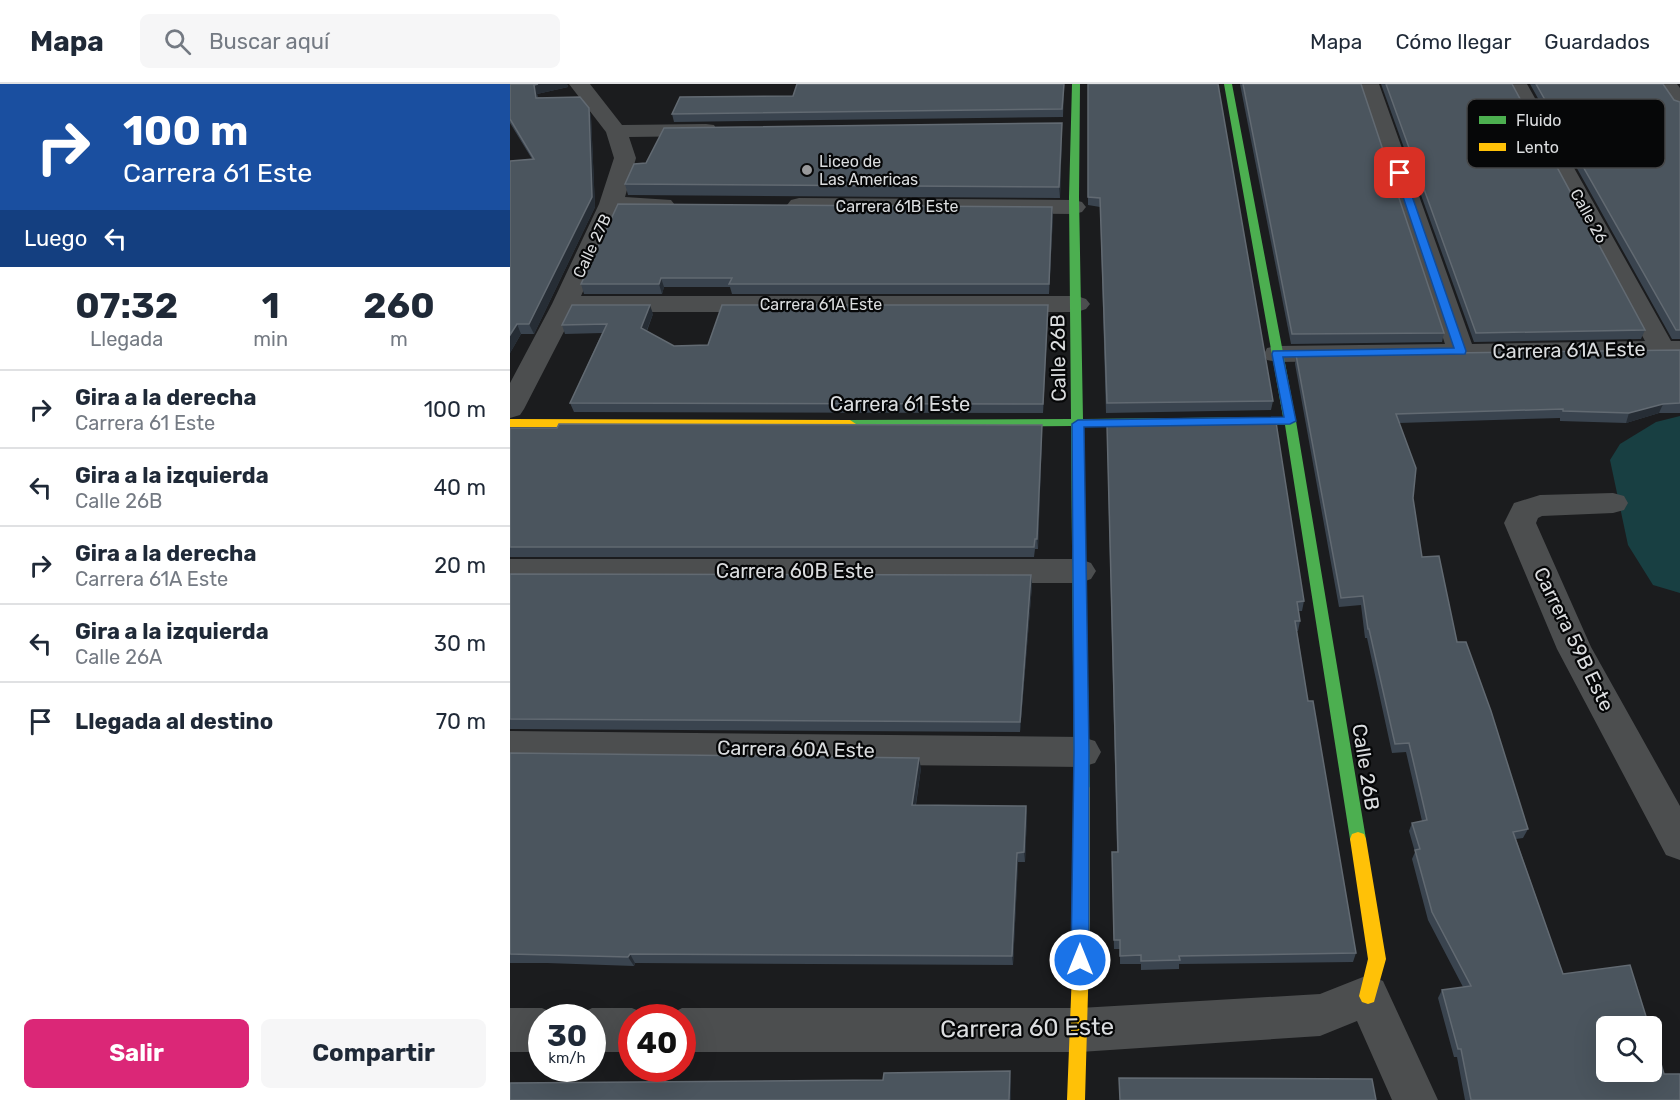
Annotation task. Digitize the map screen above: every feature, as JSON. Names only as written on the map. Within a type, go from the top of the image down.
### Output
[{"type":"street","name":"Calle 27B","points":[[510,409],[565,304],[611,204],[625,158],[616,131],[579,84]]},
{"type":"street","name":"Calle 26B","points":[[1076,84],[1074,207],[1082,752],[1080,1030],[1076,1100]]},
{"type":"street","name":"Calle 26B","points":[[1228,84],[1290,421],[1377,959],[1368,996]]},
{"type":"street","points":[[1369,84],[1461,351]]},
{"type":"street","name":"Calle 26","points":[[1517,84],[1526,99]]},
{"type":"street","points":[[1667,84],[1680,103]]},
{"type":"street","points":[[1050,126],[1074,125]]},
{"type":"street","points":[[616,131],[722,130]]},
{"type":"street","name":"Calle 26","points":[[1566,168],[1671,349]]},
{"type":"street","points":[[611,204],[682,205]]},
{"type":"street","name":"Carrera 61B Este","points":[[777,205],[1074,207]]},
{"type":"street","name":"Carrera 61A Este","points":[[565,304],[1077,304]]},
{"type":"street","name":"Carrera 61A Este","points":[[1277,354],[1671,349]]},
{"type":"street","name":"Carrera 61 Este","points":[[510,423],[1078,424],[1290,421]]},
{"type":"street","name":"Carrera 59B Este","points":[[1614,503],[1540,506],[1525,511],[1520,523],[1574,649],[1680,843]]},
{"type":"street","name":"Carrera 60B Este","points":[[510,571],[1080,571]]},
{"type":"street","name":"Carrera 60A Este","points":[[510,746],[1082,752]]},
{"type":"street","points":[[1368,996],[1415,1100]]},
{"type":"street","name":"Carrera 60 Este","points":[[696,1030],[1080,1030],[1320,1016],[1368,996]]},
{"type":"street","points":[[510,1030],[528,1030]]},
{"type":"building","points":[[510,84],[538,84],[534,85],[536,98],[580,97],[589,108],[592,197],[529,324],[517,324],[510,335],[510,161],[534,159],[510,119]]},
{"type":"building","points":[[797,84],[1064,84],[1062,109],[672,114],[680,97],[793,96]]},
{"type":"building","points":[[1088,84],[1218,84],[1273,401],[1107,403],[1100,198],[1088,197]]},
{"type":"building","points":[[1243,84],[1361,84],[1444,333],[1292,334]]},
{"type":"building","points":[[1386,84],[1512,84],[1520,99],[1467,99],[1467,168],[1557,168],[1645,330],[1476,333]]},
{"type":"building","points":[[1536,84],[1663,84],[1674,100],[1680,102],[1680,330],[1676,330],[1584,168],[1665,168],[1665,99],[1545,99]]},
{"type":"building","points":[[1062,123],[1059,187],[625,184],[634,164],[646,163],[664,128]]},
{"type":"building","points":[[618,204],[1052,207],[1049,284],[729,284],[732,278],[661,278],[659,284],[581,284]]},
{"type":"building","points":[[572,305],[650,305],[641,328],[674,346],[708,345],[722,305],[1048,305],[1043,404],[570,403],[607,324],[562,325]]},
{"type":"building","points":[[1680,350],[1680,403],[1663,404],[1629,413],[1563,411],[1563,409],[1396,414],[1416,468],[1413,498],[1422,557],[1439,556],[1457,642],[1466,642],[1491,711],[1528,829],[1513,832],[1563,974],[1630,965],[1646,1016],[1596,1016],[1596,1082],[1662,1082],[1662,1067],[1664,1074],[1680,1074],[1680,1100],[1471,1100],[1461,1049],[1458,1049],[1442,990],[1471,986],[1432,912],[1415,850],[1420,849],[1412,823],[1427,820],[1409,743],[1395,744],[1368,629],[1363,596],[1341,598],[1296,355]]},
{"type":"building","points":[[1276,422],[1304,601],[1297,602],[1300,621],[1295,621],[1308,701],[1313,701],[1356,953],[1179,956],[1180,960],[1141,961],[1141,955],[1120,956],[1120,940],[1114,940],[1112,852],[1118,852],[1107,425]]},
{"type":"building","points":[[559,424],[1042,425],[1037,539],[1035,539],[1034,547],[510,547],[510,428],[557,428]]},
{"type":"building","points":[[510,574],[1031,575],[1020,722],[510,719]]},
{"type":"building","points":[[510,753],[919,758],[912,805],[1026,806],[1024,852],[1017,853],[1012,956],[630,954],[628,957],[510,954]]},
{"type":"building","points":[[1010,1071],[1009,1100],[510,1100],[510,1083],[883,1080],[884,1073]]},
{"type":"building","points":[[1119,1078],[1372,1079],[1376,1100],[1120,1100]]},
{"type":"waterway","points":[[1680,438],[1645,460],[1666,545],[1680,566]]},
{"type":"traffic: fast","points":[[1076,84],[1074,197],[1082,788]]},
{"type":"traffic: fast","points":[[1228,84],[1290,421],[1358,839]]},
{"type":"traffic: fast","points":[[850,424],[1290,421]]},
{"type":"traffic: slow","points":[[510,423],[850,424]]},
{"type":"traffic: slow","points":[[1076,1100],[1082,921],[1082,788]]},
{"type":"traffic: slow","points":[[1358,839],[1377,959],[1368,996]]},
{"type":"place","name":"Liceo de Las Americas","points":[[807,170]]},
{"type":"route","points":[[1080,960],[1082,752],[1078,424],[1290,421],[1277,354],[1461,351],[1400,173]]}]
